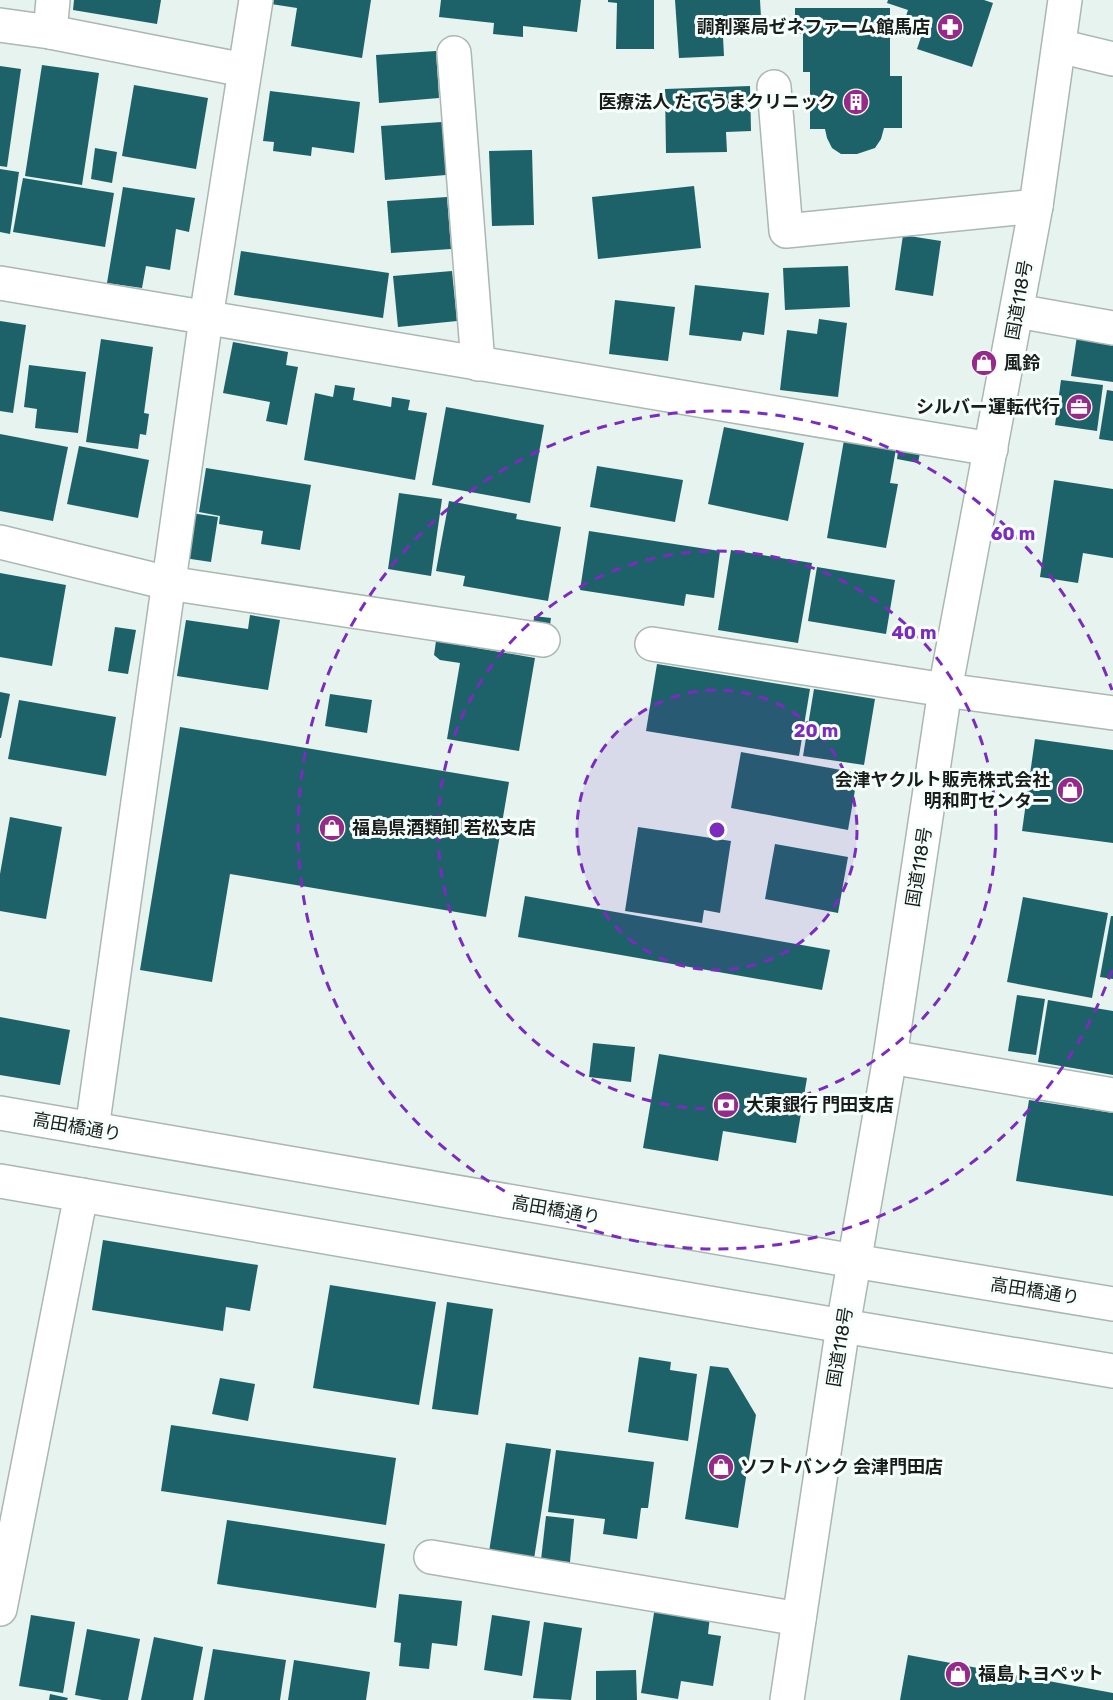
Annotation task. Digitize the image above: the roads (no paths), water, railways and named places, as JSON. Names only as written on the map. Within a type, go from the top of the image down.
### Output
[{"type":"main road","points":[[50,32],[53,0]]},
{"type":"main road","points":[[92,1129],[206,318],[256,0]]},
{"type":"main road","name":"国道118号","points":[[787,1700],[843,1326],[890,1057],[945,690],[1036,206],[1065,0]]},
{"type":"main road","points":[[0,25],[50,32],[244,70]]},
{"type":"main road","points":[[1059,46],[1113,59]]},
{"type":"main road","points":[[454,53],[478,364]]},
{"type":"main road","points":[[774,87],[786,231],[1036,206]]},
{"type":"main road","points":[[0,283],[991,449]]},
{"type":"main road","points":[[1017,311],[1113,328]]},
{"type":"main road","points":[[0,542],[168,583],[543,640]]},
{"type":"main road","points":[[652,644],[945,690],[1113,713]]},
{"type":"main road","points":[[890,1057],[1113,1095]]},
{"type":"main road","name":"高田橋通り","points":[[0,1113],[1113,1304]]},
{"type":"main road","points":[[0,1181],[1113,1371]]},
{"type":"main road","points":[[0,1609],[82,1195]]},
{"type":"main road","points":[[431,1557],[799,1619]]},
{"type":"place","name":"調剤薬局ゼネファーム館馬店","points":[[950,27]]},
{"type":"place","name":"医療法人 たてうまクリニック","points":[[856,102]]},
{"type":"place","name":"風鈴","points":[[984,363]]},
{"type":"place","name":"シルバー運転代行","points":[[1079,407]]},
{"type":"place","name":"会津ヤクルト販売株式会社 明和町センター","points":[[1070,790]]},
{"type":"place","name":"福島県酒類卸 若松支店","points":[[332,828]]},
{"type":"place","name":"大東銀行 門田支店","points":[[726,1105]]},
{"type":"place","name":"ソフトバンク 会津門田店","points":[[721,1467]]},
{"type":"place","name":"福島トヨペット","points":[[958,1674]]}]
